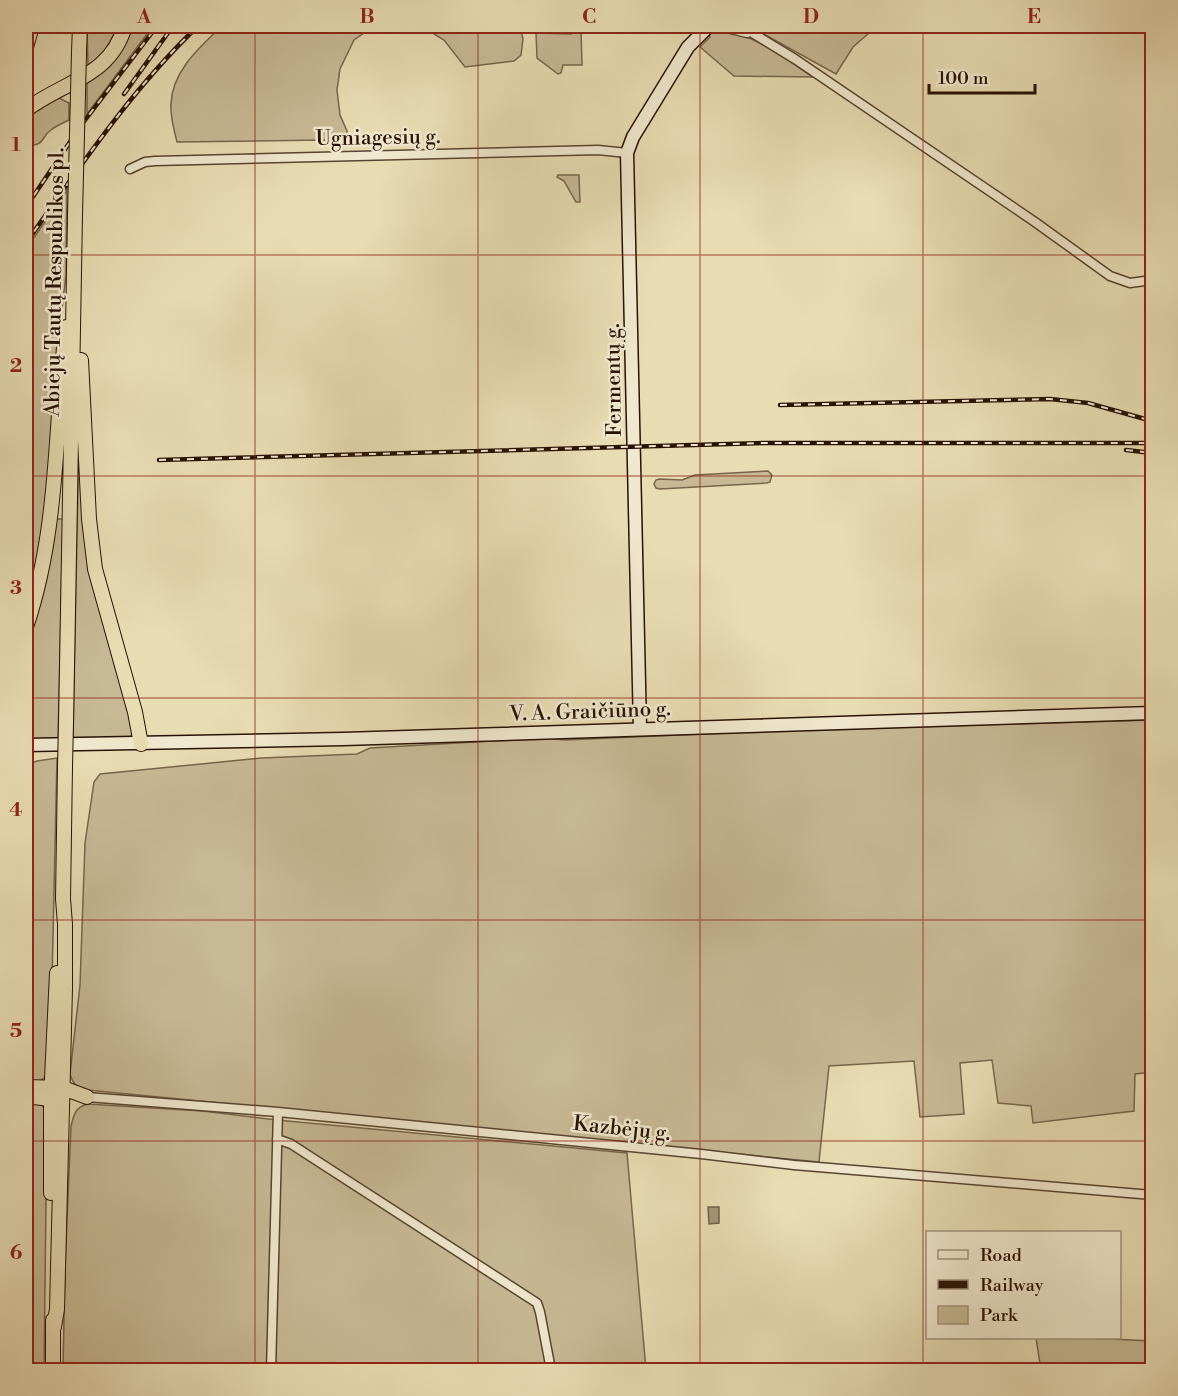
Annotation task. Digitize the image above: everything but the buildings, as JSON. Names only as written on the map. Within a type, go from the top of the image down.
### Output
[{"type":"highway","points":[[26,47],[32,26]]},
{"type":"highway","name":"Abiejų Tautų Respublikos pl.","points":[[53,1371],[57,1308],[58,928],[63,899],[80,26]]},
{"type":"highway","points":[[27,108],[100,67],[114,50],[125,26]]},
{"type":"highway","points":[[26,627],[37,590],[48,532],[64,338],[75,278]]},
{"type":"highway","points":[[74,298],[81,350],[91,543],[102,597],[135,711],[141,744]]},
{"type":"highway","points":[[26,1087],[57,1094],[87,1097]]},
{"type":"highway","points":[[26,1096],[57,1094]]},
{"type":"main road","name":"Fermentų g.","points":[[640,729],[627,153],[633,137],[688,47],[695,26]]},
{"type":"main road","name":"Fermentų g.","points":[[688,47],[714,26]]},
{"type":"main road","name":"V. A. Graičiūno g.","points":[[26,745],[141,744],[1152,713]]},
{"type":"street","points":[[714,26],[751,34]]},
{"type":"street","points":[[741,26],[795,59],[890,123],[1110,276],[1131,283],[1152,280]]},
{"type":"street","name":"Ugniagesių g.","points":[[130,169],[145,162],[155,161],[596,150],[627,153]]},
{"type":"street","name":"Kazbėjų g.","points":[[87,1097],[278,1112],[794,1165],[1152,1195]]},
{"type":"street","points":[[272,1371],[278,1112]]},
{"type":"street","points":[[277,1139],[291,1144],[537,1303],[550,1371]]},
{"type":"green space","points":[[87,26],[118,26],[101,58],[88,66]]},
{"type":"green space","points":[[130,26],[153,26],[87,114],[87,83],[107,65]]},
{"type":"green space","points":[[222,26],[374,26],[354,40],[340,69],[337,90],[340,115],[347,131],[346,142],[338,144],[324,140],[177,142],[171,109],[176,81],[189,60]]},
{"type":"green space","points":[[400,26],[520,26],[523,39],[521,55],[514,61],[465,67],[444,40],[431,32]]},
{"type":"green space","points":[[749,26],[877,26],[853,47],[836,74]]},
{"type":"green space","points":[[572,29],[581,30],[582,65],[563,65],[561,73],[558,74],[537,58],[536,33],[571,34]]},
{"type":"green space","points":[[716,30],[754,40],[813,77],[734,76],[700,47],[710,37],[706,33]]},
{"type":"green space","points":[[57,97],[69,103],[69,120],[48,132],[39,144],[32,145],[28,150],[26,161],[26,114]]},
{"type":"green space","points":[[558,175],[579,175],[580,202],[576,202],[564,181],[557,177]]},
{"type":"green space","points":[[67,190],[66,275],[57,351],[44,535],[26,616],[26,249]]},
{"type":"green space","points":[[79,433],[83,501],[134,734],[128,738],[73,739]]},
{"type":"green space","points":[[768,471],[772,475],[770,482],[767,483],[660,489],[654,484],[659,479],[682,480],[695,475]]},
{"type":"green space","points":[[56,519],[63,519],[58,740],[26,739],[26,643],[35,614]]},
{"type":"green space","points":[[1152,720],[1152,1072],[1135,1074],[1134,1111],[1033,1123],[1031,1106],[998,1103],[992,1060],[960,1063],[964,1114],[920,1117],[914,1061],[829,1066],[819,1162],[87,1090],[76,1085],[70,1074],[80,985],[85,843],[94,782],[100,774],[262,758],[357,754],[370,748],[547,738],[565,740],[771,731]]},
{"type":"green space","points":[[57,758],[50,1070],[43,1079],[26,1083],[26,766],[37,761]]},
{"type":"green space","points":[[26,1100],[41,1103],[47,1113],[44,1370],[26,1370]]},
{"type":"green space","points":[[87,1104],[203,1111],[627,1153],[646,1370],[63,1370],[71,1126],[76,1112]]},
{"type":"green space","points":[[1036,1339],[1152,1341],[1152,1370],[1041,1370]]},
{"type":"shaded area","points":[[708,1207],[719,1207],[719,1223],[709,1224]]},
{"type":"railway","points":[[26,207],[82,124],[157,26]]},
{"type":"railway","points":[[124,94],[173,26]]},
{"type":"railway","points":[[26,243],[128,103],[150,76],[198,26]]},
{"type":"railway","points":[[780,405],[1050,399],[1088,403],[1152,421]]},
{"type":"railway","points":[[159,460],[765,443],[1152,443]]},
{"type":"railway","points":[[1126,450],[1152,453]]}]
